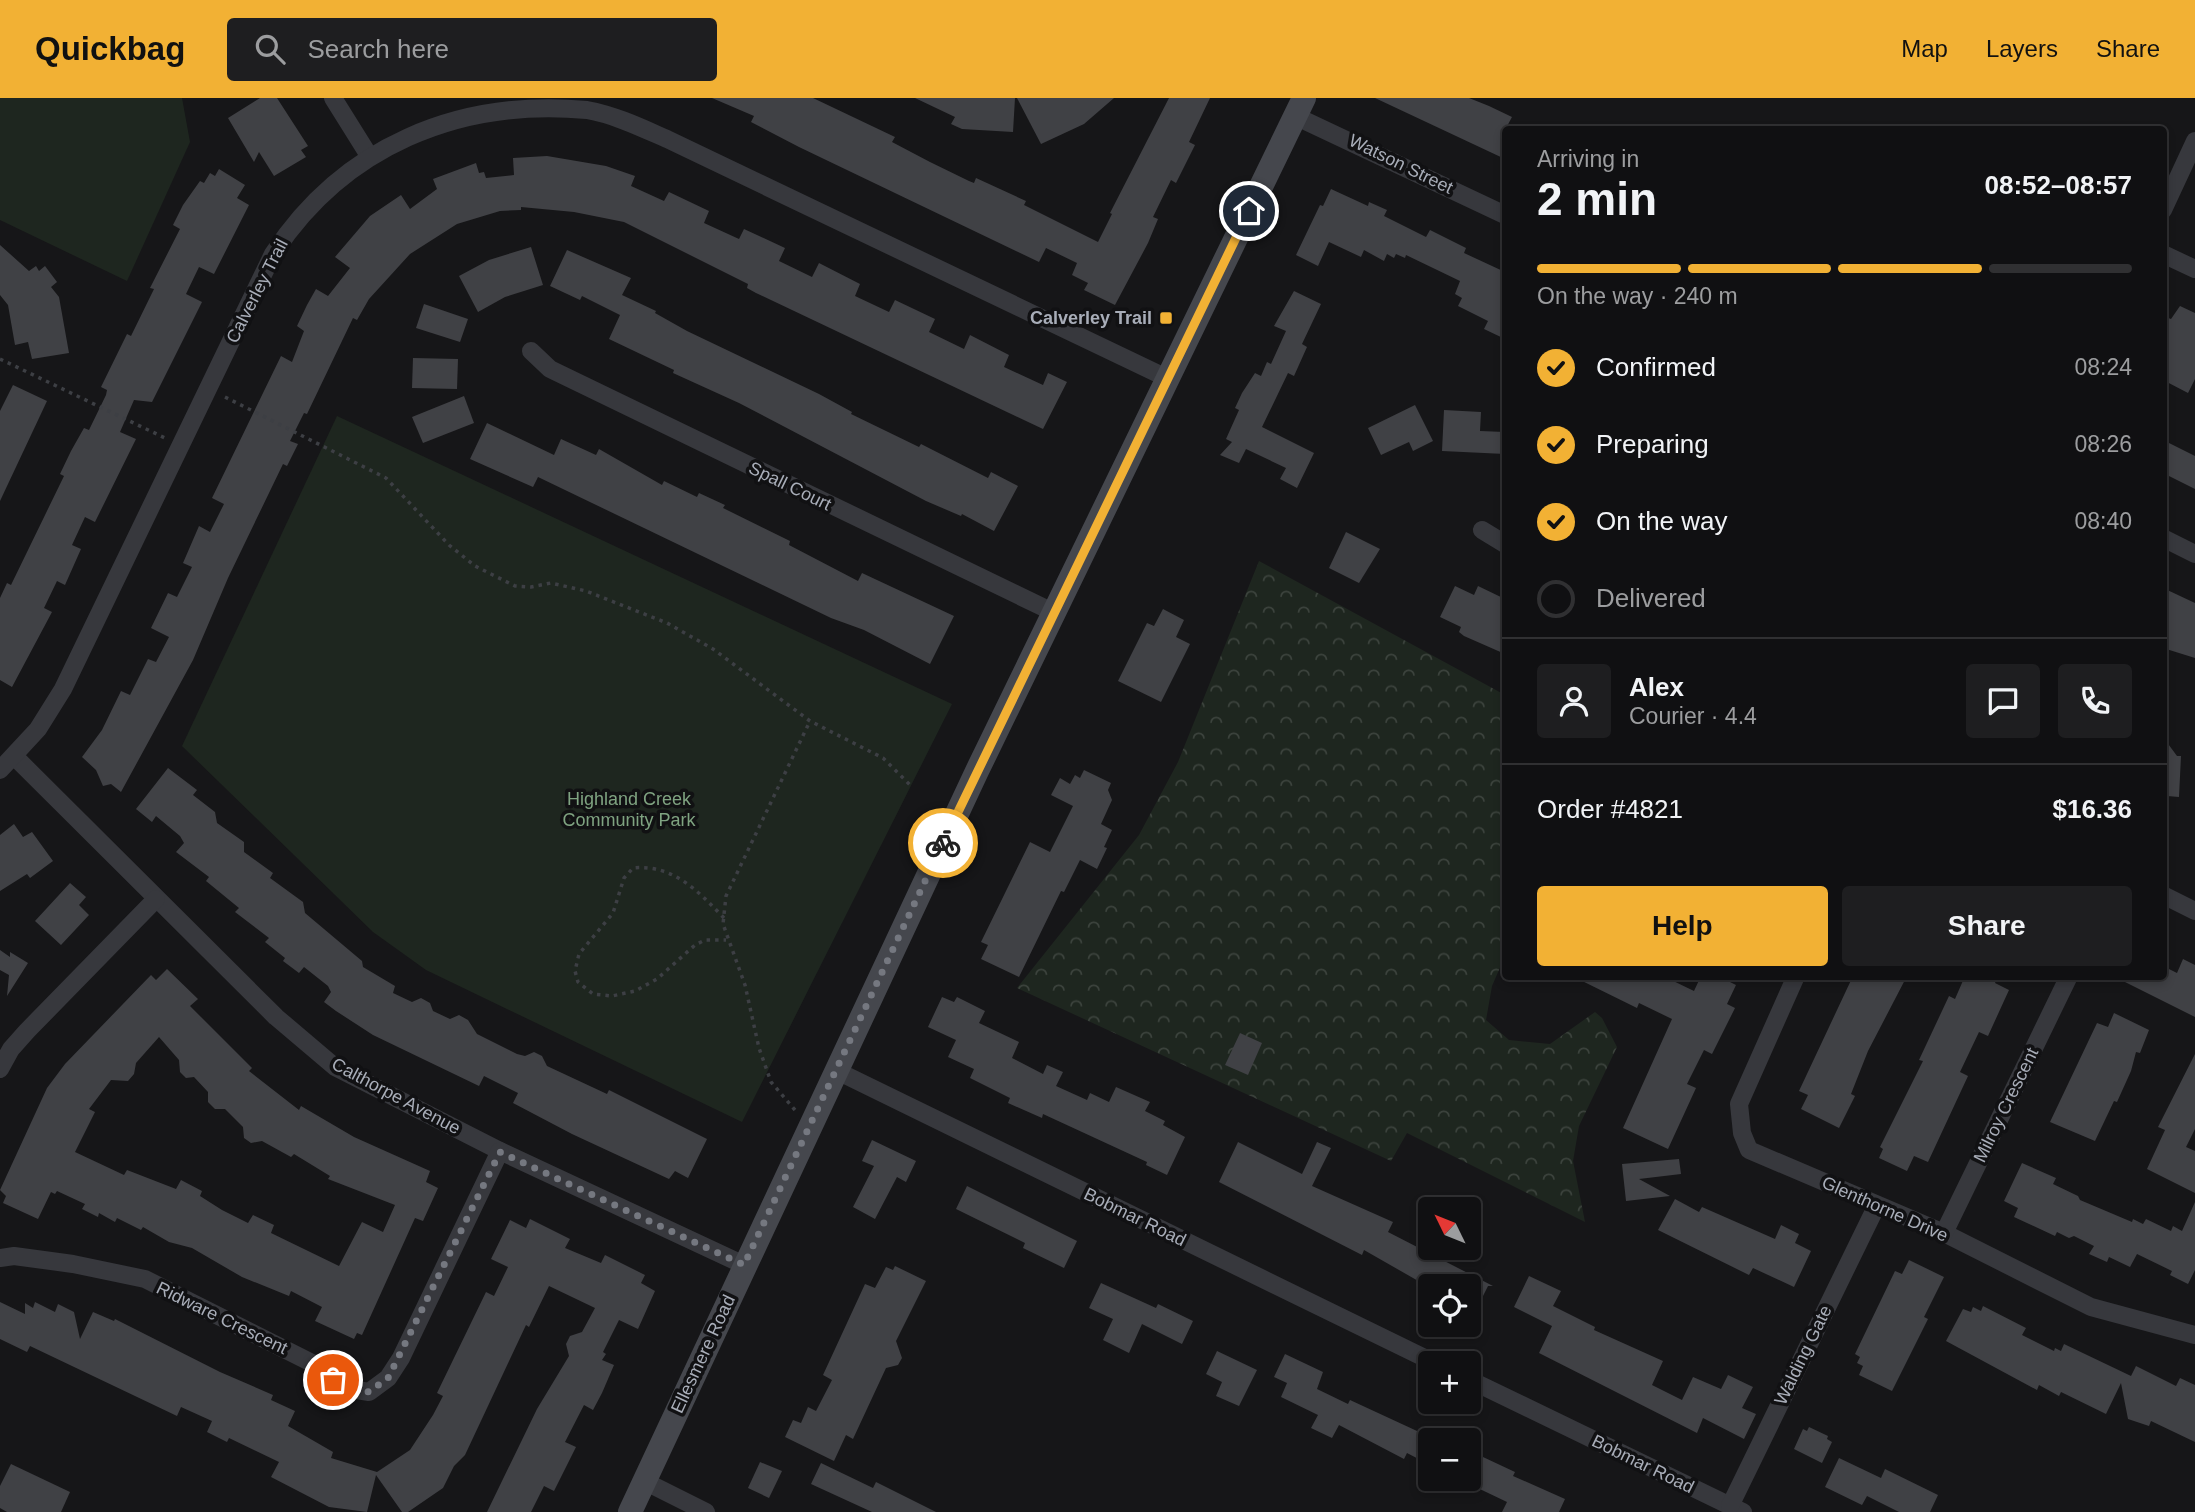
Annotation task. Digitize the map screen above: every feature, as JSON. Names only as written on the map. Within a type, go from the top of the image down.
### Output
[{"type":"main road","name":"Ellesmere Road","points":[[630,1512],[808,1126],[1300,107]]},
{"type":"street","points":[[332,98],[368,154]]},
{"type":"street","name":"Calverley Trail","points":[[0,770],[15,757],[38,729],[63,689],[273,254],[293,223],[317,196],[368,154],[395,138],[436,121],[569,103],[611,116],[667,139],[1169,379]]},
{"type":"street","name":"Watson Street","points":[[1300,107],[1502,213]]},
{"type":"street","points":[[2167,201],[2195,141]]},
{"type":"street","points":[[2167,256],[2195,269]]},
{"type":"street","name":"Spall Court","points":[[531,351],[550,369],[1055,613]]},
{"type":"street","points":[[1482,530],[1502,542]]},
{"type":"street","points":[[2167,540],[2195,554]]},
{"type":"street","name":"Calthorpe Avenue","points":[[15,757],[276,1017],[335,1067],[500,1152],[744,1265]]},
{"type":"street","points":[[2167,897],[2195,911]]},
{"type":"street","points":[[0,1069],[11,1049],[27,1031],[156,899]]},
{"type":"street","name":"Glenthorne Drive","points":[[1794,980],[1739,1104],[1744,1139],[1749,1150],[1944,1233],[2091,1307],[2195,1335]]},
{"type":"street","name":"Milroy Crescent","points":[[1944,1233],[2067,980]]},
{"type":"street","name":"Bobmar Road","points":[[835,1070],[1418,1355]]},
{"type":"street","name":"Ridware Crescent","points":[[0,1258],[14,1256],[73,1264],[145,1279],[312,1363],[345,1388],[369,1392],[388,1378],[401,1358],[500,1152]]},
{"type":"street","name":"Walding Gate","points":[[1737,1509],[1877,1205]]},
{"type":"street","name":"Bobmar Road","points":[[1481,1385],[1737,1509]]},
{"type":"street","points":[[644,1481],[706,1512]]},
{"type":"path","points":[[0,359],[180,445]]},
{"type":"path","points":[[208,388],[386,478],[441,537],[475,566],[515,586],[531,587],[551,583],[586,591],[667,623],[713,649],[810,721],[883,758],[912,787]]},
{"type":"path","points":[[808,1126],[771,1082],[745,985],[727,940],[724,918],[726,895],[810,721]]},
{"type":"path","points":[[724,918],[695,888],[674,875],[649,867],[633,868],[624,878],[613,913],[579,954],[575,971],[578,982],[593,994],[612,996],[635,991],[657,979],[705,940],[727,940]]},
{"type":"green space","points":[[0,98],[182,98],[190,142],[127,281],[0,220]]},
{"type":"green space","name":"Highland Creek Community Park","points":[[337,416],[952,704],[742,1122],[426,970],[373,932],[182,746]]},
{"type":"green space","points":[[1259,561],[1502,693],[1502,963],[1492,986],[1486,1020],[1509,1040],[1550,1044],[1595,1012],[1602,1018],[1617,1047],[1579,1126],[1573,1161],[1585,1222],[1407,1133],[1391,1161],[1017,988],[1139,835],[1178,762]]},
{"type":"building","points":[[260,98],[277,98],[308,146],[301,150],[306,157],[274,176],[259,152],[254,162],[228,118]]},
{"type":"building","points":[[712,98],[813,98],[895,137],[892,142],[930,162],[969,181],[974,183],[976,178],[1026,201],[1024,205],[1098,242],[1169,98],[1210,98],[1189,142],[1195,145],[1176,183],[1171,180],[1153,217],[1158,219],[1148,243],[1115,305],[1084,290],[1088,283],[1072,275],[1077,263],[1046,248],[1039,262],[799,147],[751,122],[754,116]]},
{"type":"building","points":[[915,98],[1015,98],[1013,132],[962,129],[951,124],[955,117]]},
{"type":"building","points":[[1017,98],[1114,98],[1084,124],[1041,144]]},
{"type":"building","points":[[1375,98],[1469,98],[1489,106],[1512,117],[1507,126],[1502,126],[1502,158]]},
{"type":"building","points":[[547,156],[606,166],[635,176],[631,186],[664,201],[669,192],[709,211],[704,223],[739,239],[744,229],[785,248],[779,261],[812,277],[819,263],[860,284],[855,296],[889,312],[895,300],[935,319],[929,332],[964,349],[970,335],[1009,355],[1004,367],[1043,385],[1048,373],[1067,382],[1043,429],[756,293],[747,288],[748,284],[624,222],[574,212],[521,207],[521,210],[500,211],[457,224],[410,254],[369,299],[357,320],[353,318],[307,414],[304,413],[290,441],[298,444],[287,466],[283,464],[228,578],[193,660],[121,792],[111,784],[103,786],[96,770],[82,757],[102,730],[121,691],[130,695],[148,659],[156,662],[169,637],[151,628],[168,593],[177,597],[192,567],[183,563],[199,526],[210,532],[224,504],[212,498],[281,356],[292,362],[304,331],[297,326],[307,305],[316,289],[328,296],[350,268],[335,257],[370,216],[401,195],[410,209],[437,189],[433,179],[476,163],[479,173],[484,172],[486,178],[514,175],[513,158]]},
{"type":"building","points":[[219,169],[245,185],[237,198],[249,205],[214,274],[199,267],[186,294],[202,302],[152,402],[134,400],[120,432],[136,439],[95,522],[85,517],[72,545],[81,549],[65,585],[57,581],[44,608],[52,612],[12,687],[0,680],[0,598],[7,583],[11,585],[64,476],[60,474],[71,451],[84,428],[89,430],[106,395],[107,390],[101,387],[127,334],[131,336],[154,289],[150,288],[180,229],[173,225],[183,205],[200,181],[204,183],[210,173],[215,176]]},
{"type":"building","points":[[1331,189],[1368,206],[1369,202],[1387,210],[1384,216],[1426,237],[1430,230],[1466,248],[1464,253],[1502,271],[1502,338],[1484,329],[1488,321],[1458,306],[1462,298],[1455,294],[1460,281],[1406,255],[1405,258],[1396,254],[1394,258],[1387,254],[1384,261],[1364,250],[1361,257],[1329,242],[1318,266],[1296,255],[1320,205],[1323,206]]},
{"type":"building","points":[[0,245],[29,271],[36,266],[39,271],[45,266],[57,282],[51,287],[59,297],[69,353],[32,359],[28,342],[15,345],[8,305],[0,295]]},
{"type":"building","points":[[531,247],[543,285],[505,297],[478,312],[459,276],[489,260]]},
{"type":"building","points":[[567,250],[631,278],[622,295],[656,311],[655,313],[687,331],[819,394],[852,412],[851,414],[919,447],[921,444],[988,478],[991,472],[1018,486],[994,531],[962,514],[961,516],[926,501],[739,403],[673,373],[674,370],[609,339],[620,315],[582,296],[580,300],[550,286]]},
{"type":"building","points":[[1294,291],[1321,304],[1302,344],[1307,347],[1294,376],[1288,373],[1262,427],[1314,453],[1297,488],[1280,479],[1286,468],[1246,449],[1239,463],[1220,455],[1232,442],[1226,439],[1239,410],[1235,408],[1242,393],[1255,373],[1261,376],[1267,362],[1271,364],[1286,331],[1274,326]]},
{"type":"building","points":[[424,304],[468,319],[460,342],[416,328]]},
{"type":"building","points":[[2180,306],[2195,313],[2195,379],[2188,393],[2167,382],[2167,318],[2171,319]]},
{"type":"building","points":[[413,358],[458,359],[457,389],[412,388]]},
{"type":"building","points":[[13,385],[47,401],[0,501],[0,411]]},
{"type":"building","points":[[464,396],[474,423],[423,443],[412,417]]},
{"type":"building","points":[[1415,405],[1433,441],[1413,451],[1409,442],[1381,455],[1368,428]]},
{"type":"building","points":[[1444,410],[1481,412],[1480,431],[1502,432],[1502,454],[1442,451]]},
{"type":"building","points":[[487,423],[554,455],[561,439],[596,455],[599,449],[662,485],[664,481],[697,497],[699,493],[725,505],[723,508],[790,541],[789,545],[858,581],[862,573],[954,616],[930,664],[864,630],[831,618],[538,477],[533,487],[470,459]]},
{"type":"building","points":[[2167,442],[2195,456],[2195,489],[2167,475]]},
{"type":"building","points":[[1346,532],[1380,549],[1359,583],[1329,568]]},
{"type":"building","points":[[1455,586],[1474,595],[1478,586],[1502,598],[1502,653],[1464,636],[1459,632],[1461,627],[1440,617]]},
{"type":"building","points":[[2167,590],[2195,603],[2195,658],[2167,649]]},
{"type":"building","points":[[1163,609],[1184,620],[1176,637],[1190,644],[1161,702],[1118,681],[1147,623],[1154,626]]},
{"type":"building","points":[[2167,742],[2177,756],[2181,756],[2179,797],[2167,796]]},
{"type":"building","points":[[168,768],[197,790],[193,795],[215,812],[217,823],[244,842],[244,852],[273,873],[270,878],[303,902],[305,913],[362,961],[363,967],[395,986],[393,993],[412,1002],[421,998],[430,1003],[433,1011],[450,1019],[459,1015],[468,1020],[477,1034],[517,1054],[525,1056],[534,1052],[542,1056],[547,1066],[607,1094],[609,1090],[707,1139],[688,1178],[675,1171],[669,1179],[572,1134],[513,1103],[518,1093],[484,1076],[479,1086],[373,1035],[324,1002],[331,992],[328,986],[304,967],[299,973],[283,961],[285,958],[265,942],[269,938],[235,912],[239,908],[206,881],[209,877],[176,852],[184,843],[180,836],[156,816],[152,822],[136,809]]},
{"type":"building","points":[[1084,770],[1111,783],[1108,790],[1112,800],[1101,824],[1112,830],[1104,847],[1107,848],[1097,869],[1080,860],[1064,892],[1061,891],[1019,977],[981,959],[988,945],[981,942],[1030,842],[1050,852],[1073,806],[1051,795],[1060,778],[1070,784],[1075,775],[1080,778]]},
{"type":"building","points":[[14,824],[23,837],[32,832],[53,861],[30,878],[27,874],[0,891],[0,835]]},
{"type":"building","points":[[70,883],[86,897],[79,905],[89,915],[61,945],[35,921]]},
{"type":"building","points":[[0,950],[10,957],[10,952],[28,963],[7,996],[9,975],[0,970]]},
{"type":"building","points":[[2183,959],[2195,965],[2195,1017],[2121,980],[2167,980],[2167,968],[2177,973]]},
{"type":"building","points":[[167,969],[198,999],[190,1006],[252,1068],[249,1071],[299,1110],[301,1106],[354,1137],[430,1171],[426,1182],[438,1188],[423,1221],[415,1218],[362,1335],[357,1333],[354,1339],[315,1321],[322,1307],[291,1291],[289,1296],[242,1277],[192,1248],[169,1242],[143,1227],[141,1230],[117,1218],[115,1222],[99,1213],[98,1217],[82,1209],[85,1204],[57,1191],[55,1194],[51,1192],[38,1219],[3,1203],[6,1196],[0,1190],[47,1088],[65,1064],[151,975],[156,980]],"holes":[[[159,1037],[179,1060],[180,1072],[186,1078],[194,1077],[208,1092],[208,1102],[215,1109],[225,1109],[243,1127],[244,1138],[251,1143],[262,1141],[291,1157],[294,1154],[330,1176],[328,1179],[395,1205],[383,1232],[362,1222],[339,1266],[271,1233],[274,1225],[253,1215],[248,1223],[222,1210],[200,1196],[202,1191],[181,1180],[176,1189],[127,1170],[124,1175],[75,1152],[95,1112],[89,1109],[111,1080],[128,1081],[134,1074],[136,1063]]]},
{"type":"building","points":[[1580,980],[1671,980],[1694,991],[1699,980],[1726,980],[1736,985],[1727,1004],[1735,1008],[1712,1054],[1704,1050],[1687,1084],[1696,1088],[1668,1149],[1623,1128],[1672,1019],[1639,1003],[1637,1008]]},
{"type":"building","points":[[1851,980],[1905,980],[1868,1051],[1851,1094],[1855,1096],[1839,1128],[1801,1109],[1808,1095],[1799,1091]]},
{"type":"building","points":[[1963,980],[1996,980],[1995,983],[2009,990],[1988,1036],[1979,1032],[1960,1072],[1968,1076],[1928,1162],[1914,1156],[1907,1171],[1879,1158],[1883,1149],[1880,1147],[1923,1061],[1919,1060],[1949,996],[1955,999]]},
{"type":"building","points":[[942,997],[954,1002],[957,997],[985,1011],[979,1023],[1019,1042],[1012,1058],[1043,1074],[1047,1065],[1063,1072],[1056,1086],[1087,1100],[1090,1093],[1109,1102],[1116,1087],[1150,1102],[1145,1111],[1165,1121],[1163,1125],[1185,1137],[1167,1175],[1146,1165],[1147,1162],[1043,1114],[1042,1118],[1008,1103],[1010,1098],[970,1078],[974,1069],[948,1057],[956,1040],[928,1027]]},
{"type":"building","points":[[2114,1013],[2149,1030],[2140,1053],[2136,1052],[2117,1102],[2114,1101],[2095,1141],[2050,1122],[2097,1023],[2108,1027]]},
{"type":"building","points":[[1240,1033],[1262,1043],[1248,1075],[1225,1065]]},
{"type":"building","points":[[2195,1054],[2195,1129],[2186,1147],[2195,1151],[2195,1193],[2147,1169],[2165,1130],[2158,1127]]},
{"type":"building","points":[[872,1140],[916,1161],[906,1182],[897,1177],[875,1219],[853,1207],[874,1166],[862,1161]]},
{"type":"building","points":[[1238,1142],[1302,1174],[1317,1142],[1331,1148],[1312,1186],[1393,1222],[1388,1232],[1418,1247],[1418,1260],[1442,1260],[1470,1274],[1418,1274],[1418,1281],[1364,1250],[1362,1255],[1219,1182]]},
{"type":"building","points":[[1679,1159],[1681,1174],[1639,1179],[1670,1196],[1626,1201],[1622,1164]]},
{"type":"building","points":[[2022,1163],[2056,1178],[2053,1184],[2078,1196],[2080,1200],[2132,1222],[2133,1219],[2143,1224],[2146,1219],[2171,1231],[2173,1226],[2182,1231],[2195,1202],[2195,1270],[2188,1284],[2170,1275],[2172,1271],[2137,1254],[2130,1267],[2109,1257],[2107,1262],[2089,1254],[2094,1246],[2074,1236],[2069,1238],[2057,1232],[2055,1236],[2014,1217],[2018,1208],[2004,1201]]},
{"type":"building","points":[[967,1186],[1077,1241],[1064,1268],[1023,1248],[1025,1243],[956,1209]]},
{"type":"building","points":[[1675,1199],[1699,1212],[1702,1207],[1775,1239],[1781,1225],[1799,1234],[1795,1243],[1811,1251],[1794,1287],[1753,1268],[1749,1275],[1658,1230]]},
{"type":"building","points":[[530,1219],[570,1239],[565,1248],[601,1263],[605,1255],[645,1275],[641,1283],[655,1291],[638,1329],[619,1320],[603,1352],[606,1354],[602,1360],[614,1365],[602,1393],[593,1410],[584,1405],[565,1442],[576,1447],[554,1491],[544,1486],[531,1512],[487,1512],[537,1409],[569,1356],[566,1344],[570,1336],[582,1332],[595,1308],[549,1286],[529,1327],[526,1325],[465,1455],[454,1466],[443,1488],[408,1512],[402,1512],[376,1475],[367,1512],[329,1507],[271,1477],[279,1462],[229,1438],[227,1442],[207,1432],[212,1421],[181,1407],[177,1416],[30,1346],[27,1352],[0,1339],[0,1302],[25,1314],[25,1303],[33,1308],[35,1302],[55,1312],[58,1304],[74,1312],[80,1339],[93,1312],[114,1321],[115,1319],[220,1372],[273,1395],[271,1400],[295,1411],[288,1426],[333,1452],[331,1458],[377,1472],[410,1450],[433,1415],[443,1396],[437,1393],[486,1292],[494,1296],[508,1267],[491,1259],[510,1220],[526,1228]]},
{"type":"building","points":[[1909,1260],[1944,1277],[1924,1317],[1928,1319],[1892,1391],[1859,1375],[1863,1366],[1857,1363],[1860,1357],[1855,1354],[1895,1271],[1902,1274]]},
{"type":"building","points":[[895,1266],[926,1281],[896,1341],[902,1358],[898,1365],[886,1368],[853,1439],[846,1435],[834,1461],[785,1437],[793,1420],[801,1423],[808,1407],[816,1411],[832,1380],[823,1375],[865,1284],[875,1288],[886,1267],[893,1270]]},
{"type":"building","points":[[1529,1276],[1561,1291],[1553,1306],[1595,1327],[1594,1330],[1663,1361],[1652,1385],[1682,1400],[1693,1377],[1721,1389],[1728,1375],[1753,1387],[1742,1408],[1756,1414],[1744,1439],[1703,1418],[1697,1433],[1539,1353],[1552,1326],[1514,1307]]},
{"type":"building","points":[[1481,1280],[1493,1286],[1488,1286],[1481,1300]]},
{"type":"building","points":[[1101,1283],[1156,1308],[1158,1304],[1193,1321],[1182,1344],[1142,1324],[1129,1353],[1103,1340],[1113,1319],[1089,1308]]},
{"type":"building","points":[[1983,1306],[2026,1328],[2022,1335],[2054,1351],[2055,1348],[2061,1351],[2064,1344],[2131,1376],[2136,1366],[2176,1386],[2180,1378],[2195,1385],[2195,1442],[2151,1421],[2149,1426],[2128,1419],[2121,1383],[2106,1414],[2061,1392],[2059,1396],[2039,1385],[2037,1390],[1946,1341],[1963,1309],[1971,1312],[1973,1307],[1981,1311]]},
{"type":"building","points":[[1217,1351],[1257,1370],[1239,1406],[1216,1396],[1222,1382],[1206,1374]]},
{"type":"building","points":[[1285,1354],[1323,1372],[1317,1389],[1348,1404],[1350,1400],[1418,1431],[1418,1459],[1407,1453],[1404,1459],[1339,1425],[1332,1438],[1311,1428],[1318,1415],[1281,1397],[1287,1383],[1274,1377]]},
{"type":"building","points":[[1809,1427],[1828,1436],[1827,1439],[1832,1442],[1822,1463],[1794,1449],[1803,1429],[1807,1431]]},
{"type":"building","points":[[1481,1456],[1515,1472],[1513,1476],[1565,1499],[1559,1512],[1502,1512],[1507,1502],[1481,1490]]},
{"type":"building","points":[[1839,1458],[1881,1478],[1885,1469],[1938,1495],[1930,1512],[1899,1512],[1867,1496],[1862,1505],[1825,1487]]},
{"type":"building","points":[[760,1462],[782,1471],[769,1498],[748,1488]]},
{"type":"building","points":[[821,1463],[873,1488],[876,1482],[936,1512],[872,1512],[811,1484]]},
{"type":"building","points":[[11,1464],[70,1492],[61,1512],[7,1512],[0,1508],[0,1486]]},
{"type":"way so far","points":[[333,1380],[345,1388],[369,1392],[380,1387],[388,1378],[401,1358],[500,1152],[744,1265],[943,843]]},
{"type":"place","name":"Calverley Trail","points":[[1166,318]]},
{"type":"route","points":[[943,843],[1249,211]]}]
